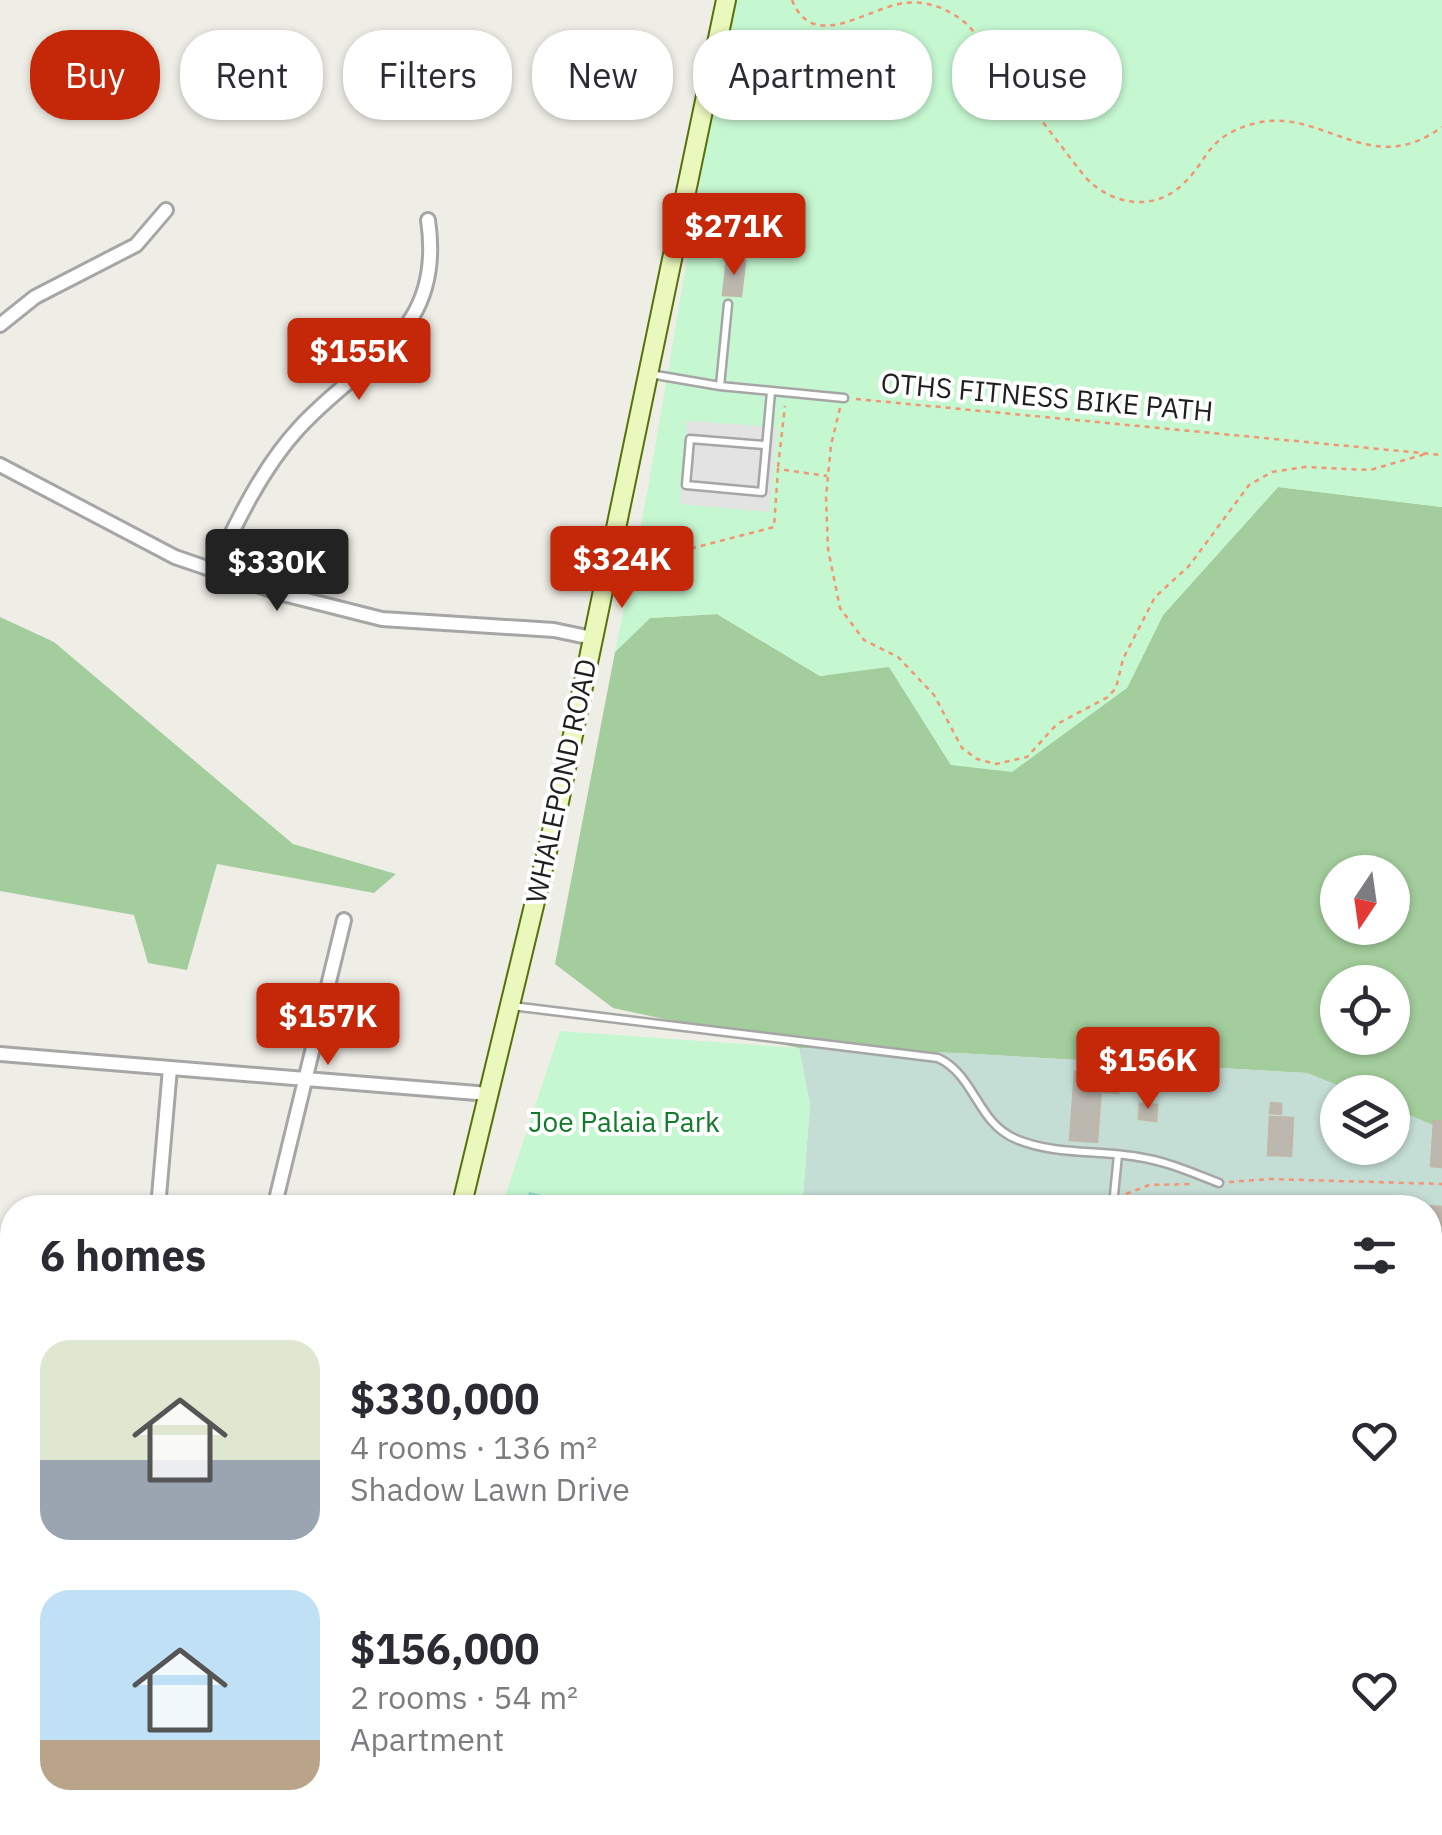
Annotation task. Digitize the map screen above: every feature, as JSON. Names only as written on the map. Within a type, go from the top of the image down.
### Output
[{"type":"street","name":"WHALEPOND ROAD","points":[[464,1195],[559,802],[726,0]]},
{"type":"street","points":[[0,325],[35,297],[136,245],[166,210]]},
{"type":"street","points":[[213,572],[285,444],[317,410],[383,354],[410,320],[432,270],[428,220]]},
{"type":"street","points":[[0,466],[175,557],[213,572],[382,619],[554,630],[592,638]]},
{"type":"street","points":[[277,1195],[344,920]]},
{"type":"street","points":[[0,1054],[489,1094]]},
{"type":"street","points":[[159,1195],[170,1068]]},
{"type":"lane","points":[[720,386],[728,304]]},
{"type":"lane","points":[[648,374],[720,386],[844,398]]},
{"type":"lane","points":[[766,446],[690,439],[686,485],[762,492],[771,392]]},
{"type":"lane","points":[[510,1006],[938,1058],[958,1071],[985,1115],[1012,1138],[1048,1148],[1159,1162],[1219,1182]]},
{"type":"lane","points":[[1114,1195],[1118,1155]]},
{"type":"path","points":[[792,0],[805,20],[821,26],[838,25],[904,3],[927,3],[950,11],[969,26],[1085,177],[1103,194],[1126,202],[1150,201],[1172,192],[1218,141],[1258,122],[1298,122],[1356,144],[1383,148],[1410,144],[1442,127]]},
{"type":"path","points":[[628,574],[639,562],[774,527],[786,393]]},
{"type":"path","name":"OTHS FITNESS BIKE PATH","points":[[1429,453],[1370,470],[1305,467],[1272,472],[1249,485],[1189,566],[1155,597],[1124,659],[1116,688],[1108,698],[1057,724],[1035,751],[1006,764],[985,762],[968,754],[956,741],[934,694],[898,658],[864,640],[846,620],[836,595],[828,549],[827,476],[836,419],[844,398],[1442,454]]},
{"type":"path","points":[[778,469],[827,476]]},
{"type":"path","points":[[1125,1195],[1149,1185],[1270,1179],[1442,1184]]},
{"type":"green space","points":[[731,0],[1442,0],[1442,507],[1278,487],[1163,615],[1127,688],[1012,772],[951,765],[889,667],[820,676],[717,614],[650,618],[615,652],[647,494],[711,120],[932,120],[932,30],[726,30]]},
{"type":"green space","points":[[1278,487],[1442,507],[1442,1125],[1410,1115],[1410,1075],[1320,1075],[1320,1078],[1307,1073],[799,1048],[613,1008],[555,964],[615,652],[650,618],[717,614],[820,676],[889,666],[951,765],[1127,688],[1163,615]]},
{"type":"green space","points":[[0,617],[54,642],[293,844],[396,874],[374,893],[217,864],[187,970],[148,963],[134,915],[0,891]]},
{"type":"green space","name":"Joe Palaia Park","points":[[560,1031],[799,1048],[810,1105],[803,1195],[505,1195]]},
{"type":"shaded area","points":[[687,421],[777,427],[769,512],[680,504]]},
{"type":"shaded area","points":[[799,1048],[1307,1073],[1320,1078],[1320,1165],[1410,1165],[1410,1115],[1442,1125],[1442,1195],[803,1195],[810,1105]]},
{"type":"building","points":[[727,259],[745,261],[741,296],[723,295]]},
{"type":"building","points":[[1075,1072],[1120,1078],[1118,1093],[1104,1092],[1101,1087],[1097,1142],[1070,1140]]},
{"type":"building","points":[[1271,1103],[1281,1104],[1281,1114],[1270,1113]]},
{"type":"building","points":[[1140,1104],[1157,1105],[1156,1121],[1139,1119]]},
{"type":"building","points":[[1270,1117],[1293,1118],[1291,1156],[1268,1155]]},
{"type":"building","points":[[1434,1121],[1442,1121],[1442,1167],[1431,1166]]}]
